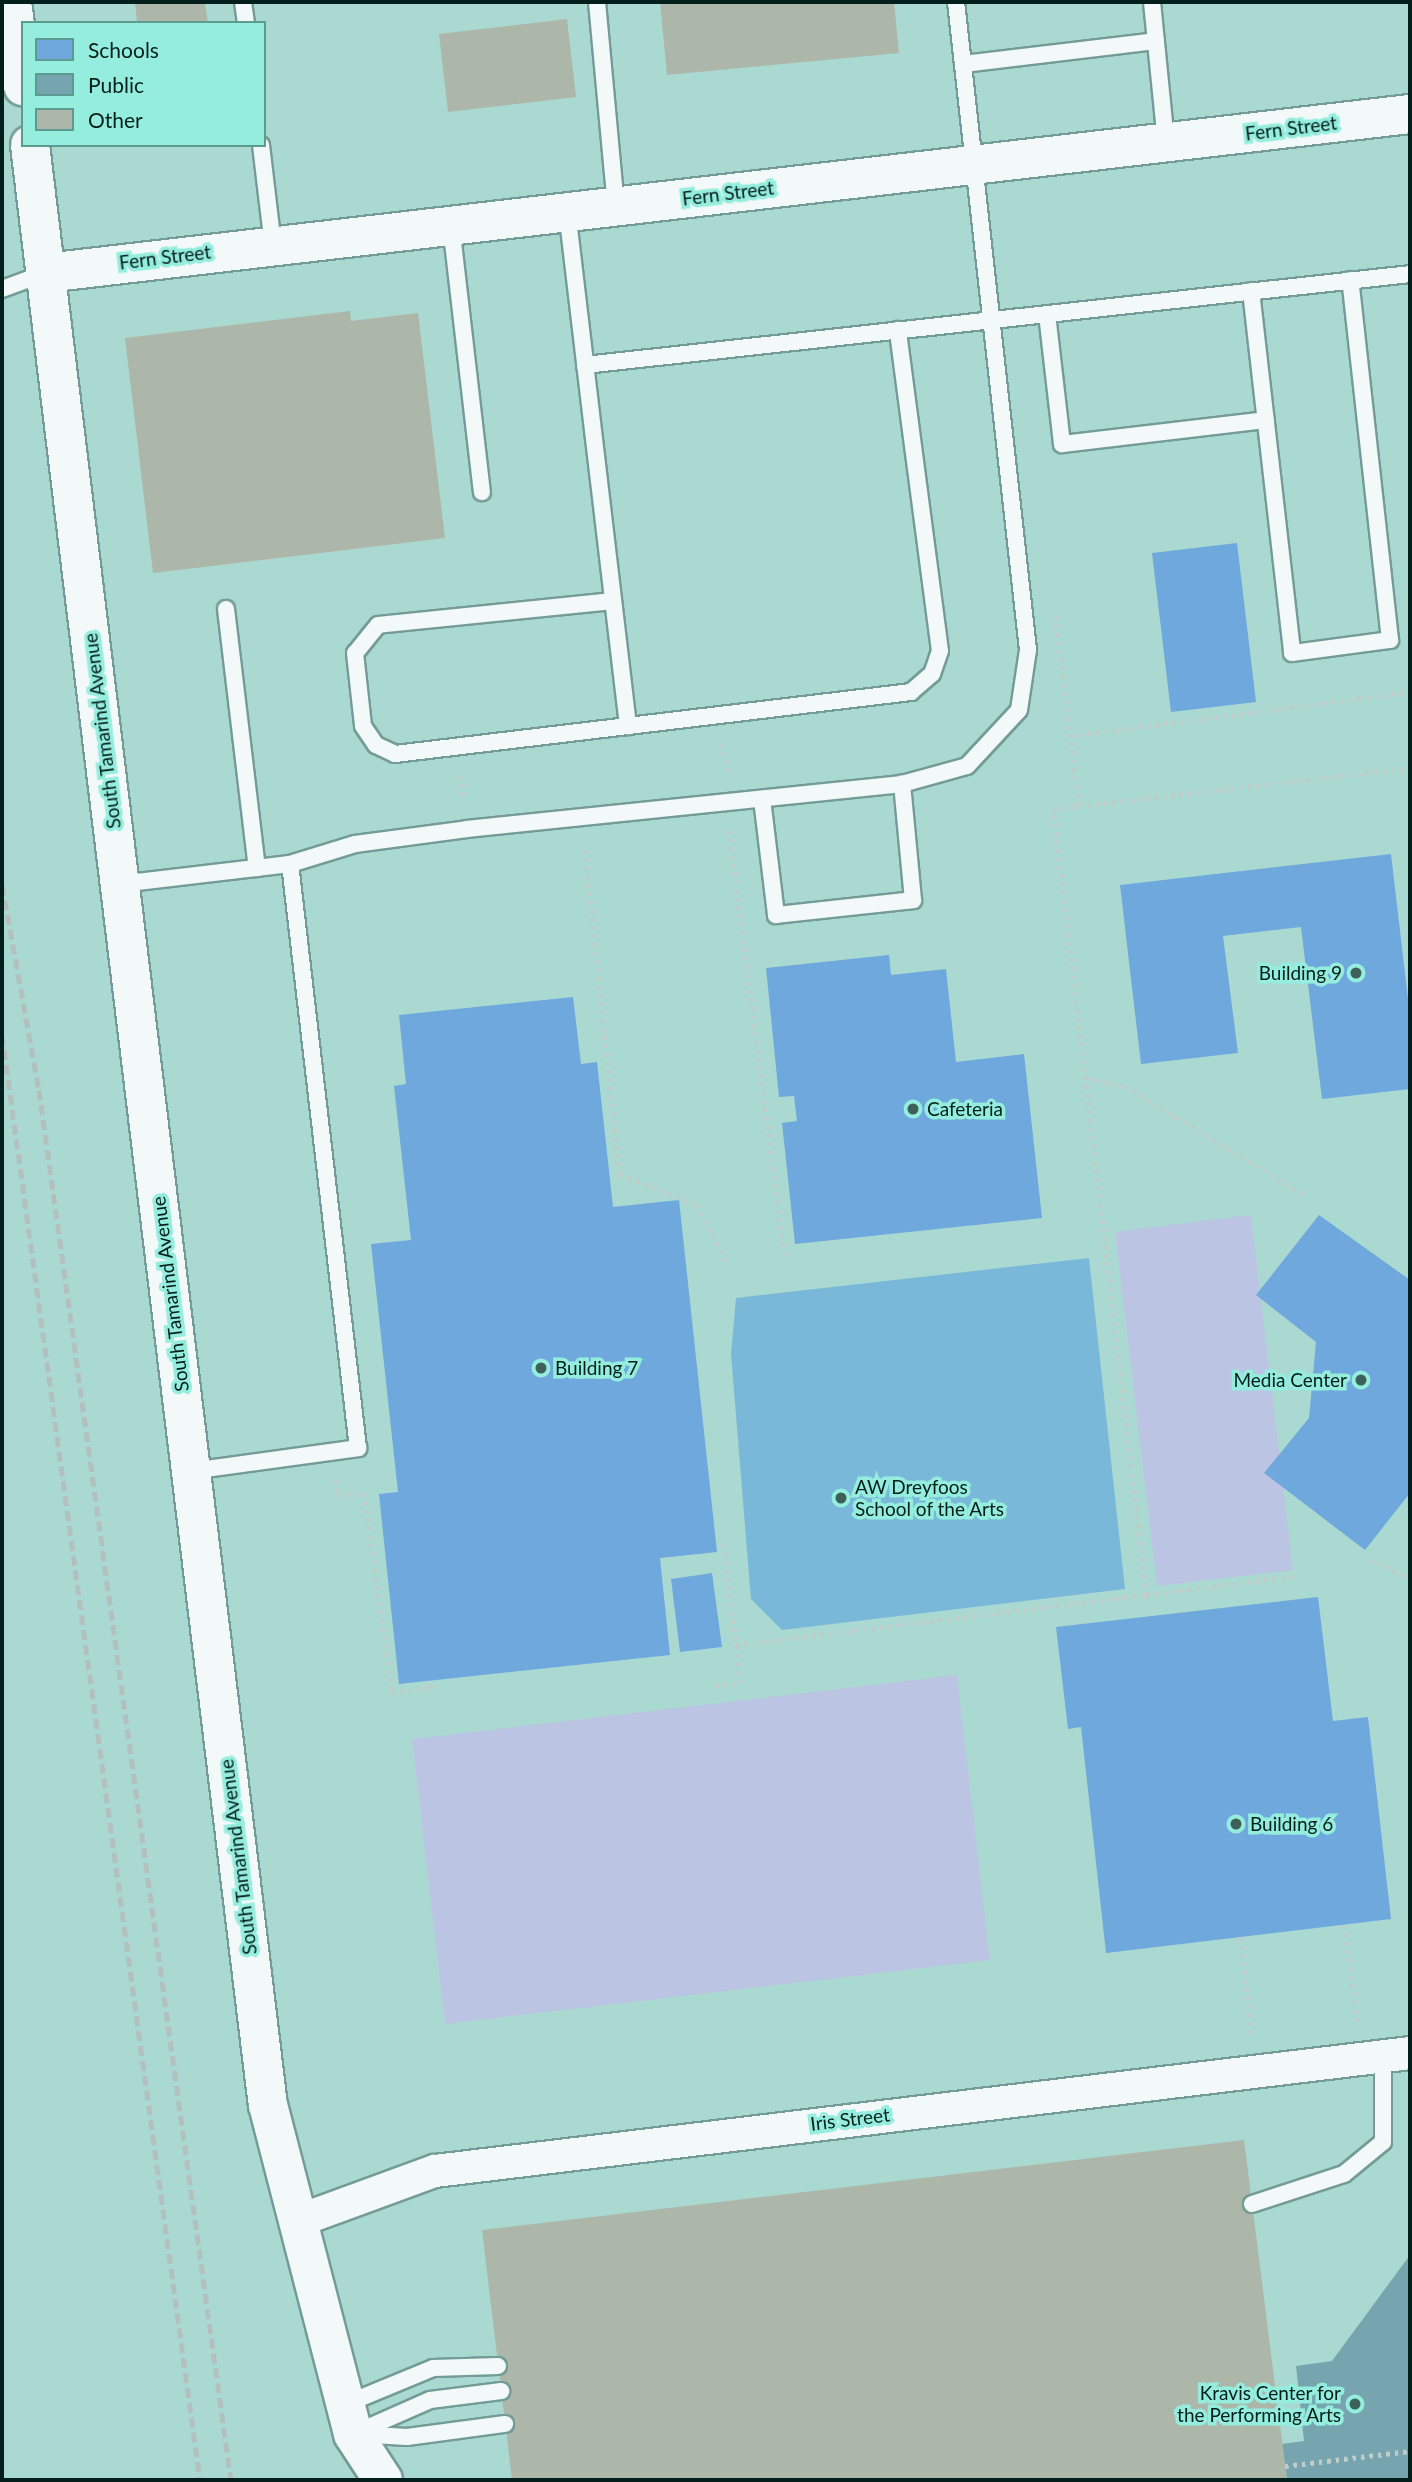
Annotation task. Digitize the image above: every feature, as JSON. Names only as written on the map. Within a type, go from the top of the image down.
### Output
[{"type":"street","points":[[12,2],[21,71]]},
{"type":"street","name":"Fern Street","points":[[46,273],[1410,114]]},
{"type":"street","name":"South Tamarind Avenue","points":[[30,147],[268,2105],[349,2419],[349,2480]]},
{"type":"street","name":"Iris Street","points":[[298,2221],[435,2171],[1396,2055]]},
{"type":"street","name":"South Tamarind Avenue","points":[[349,2419],[383,2480]]},
{"type":"lane","points":[[243,2],[246,21]]},
{"type":"lane","points":[[597,2],[616,207]]},
{"type":"lane","points":[[120,884],[290,864],[355,844],[467,829],[902,784],[967,766],[1019,710],[1028,650],[956,2]]},
{"type":"lane","points":[[1152,2],[1166,142]]},
{"type":"lane","points":[[963,64],[1156,41]]},
{"type":"lane","points":[[261,147],[273,245]]},
{"type":"lane","points":[[567,211],[628,726]]},
{"type":"lane","points":[[451,225],[482,492]]},
{"type":"lane","points":[[2,289],[46,273]]},
{"type":"lane","points":[[585,365],[1410,274]]},
{"type":"lane","points":[[1251,291],[1292,653],[1390,640],[1350,280]]},
{"type":"lane","points":[[1046,314],[1062,443],[1266,420]]},
{"type":"lane","points":[[613,601],[378,625],[363,637],[355,653],[363,726],[376,744],[395,754],[911,692],[932,674],[940,651],[898,330]]},
{"type":"lane","points":[[226,610],[257,868]]},
{"type":"lane","points":[[762,799],[776,915],[913,900],[902,784]]},
{"type":"lane","points":[[191,1471],[358,1448],[290,864]]},
{"type":"lane","points":[[1252,2204],[1344,2174],[1383,2142],[1396,2055]]},
{"type":"lane","points":[[349,2419],[433,2368],[498,2366]]},
{"type":"lane","points":[[349,2419],[429,2400],[501,2391]]},
{"type":"lane","points":[[349,2419],[407,2437],[505,2424]]},
{"type":"path","points":[[1072,736],[1410,692]]},
{"type":"path","points":[[713,716],[738,801]]},
{"type":"path","points":[[457,747],[467,829]]},
{"type":"path","points":[[1146,1595],[1053,809],[1410,768]]},
{"type":"path","points":[[729,830],[785,1259]]},
{"type":"path","points":[[585,850],[620,1175],[697,1205],[728,1266]]},
{"type":"path","points":[[1085,1078],[1125,1086],[1307,1197]]},
{"type":"path","points":[[331,1451],[338,1496],[364,1493],[392,1692],[430,1687],[429,1681]]},
{"type":"path","points":[[716,1686],[740,1683],[724,1544]]},
{"type":"path","points":[[1370,1560],[1410,1578]]},
{"type":"path","points":[[736,1645],[1296,1576]]},
{"type":"path","points":[[1344,1926],[1358,2021]]},
{"type":"path","points":[[1241,1937],[1251,2033]]},
{"type":"path","points":[[1285,2466],[1410,2451]]},
{"type":"shaded area","points":[[1251,1215],[1293,1570],[1157,1586],[1115,1232]]},
{"type":"shaded area","points":[[1089,1258],[1125,1589],[782,1630],[751,1599],[731,1354],[736,1298]]},
{"type":"shaded area","points":[[957,1675],[990,1960],[445,2024],[412,1739]]},
{"type":"building: Schools","points":[[1237,543],[1256,702],[1171,712],[1152,553]]},
{"type":"building: Schools","name":"Building 9","points":[[1391,854],[1410,1016],[1410,1089],[1322,1099],[1301,927],[1223,936],[1238,1053],[1141,1064],[1120,885]]},
{"type":"building: Schools","name":"Cafeteria","points":[[889,955],[891,975],[946,969],[956,1062],[1024,1054],[1042,1218],[795,1244],[782,1123],[797,1121],[794,1096],[779,1097],[766,968]]},
{"type":"building: Schools","name":"Building 7","points":[[573,997],[581,1064],[597,1062],[613,1207],[679,1200],[717,1552],[660,1558],[670,1655],[399,1684],[379,1494],[398,1492],[371,1244],[411,1240],[394,1086],[406,1084],[399,1015]]},
{"type":"building: Schools","name":"Media Center","points":[[1319,1215],[1410,1280],[1410,1493],[1365,1550],[1264,1473],[1309,1418],[1316,1342],[1256,1295]]},
{"type":"building: Schools","points":[[712,1573],[722,1647],[680,1652],[671,1579]]},
{"type":"building: Schools","name":"Building 6","points":[[1318,1597],[1333,1721],[1368,1717],[1391,1919],[1106,1953],[1081,1727],[1068,1729],[1056,1627]]},
{"type":"building: Public","name":"Kravis Center for the Performing Arts","points":[[1410,2255],[1410,2480],[1287,2480],[1282,2444],[1304,2441],[1296,2366],[1332,2361]]},
{"type":"building: Other","points":[[135,2],[205,2],[208,21],[137,21]]},
{"type":"building: Other","points":[[660,2],[894,2],[899,53],[667,75]]},
{"type":"building: Other","points":[[567,19],[576,97],[448,112],[439,34]]},
{"type":"building: Other","points":[[350,311],[351,321],[418,313],[445,538],[153,573],[125,338]]},
{"type":"building: Other","points":[[1244,2140],[1287,2480],[512,2480],[482,2230]]},
{"type":"railway","points":[[2,885],[39,1090],[231,2480]]},
{"type":"railway","points":[[2,1035],[200,2480]]},
{"type":"place","name":"Building 9","points":[[1356,973]]},
{"type":"place","name":"Cafeteria","points":[[913,1109]]},
{"type":"place","name":"Building 7","points":[[541,1368]]},
{"type":"place","name":"Media Center","points":[[1361,1380]]},
{"type":"place","name":"AW Dreyfoos School of the Arts","points":[[841,1498]]},
{"type":"place","name":"Building 6","points":[[1236,1824]]},
{"type":"place","name":"Kravis Center for the Performing Arts","points":[[1355,2404]]}]
